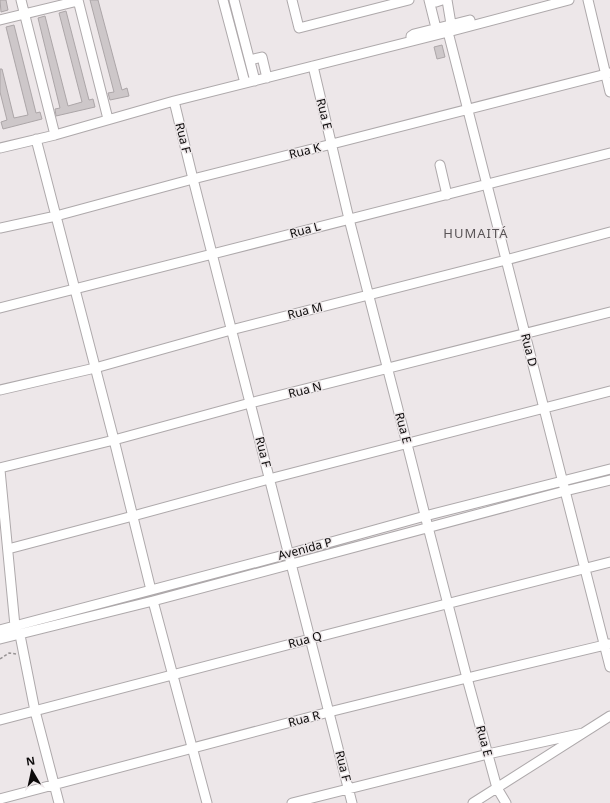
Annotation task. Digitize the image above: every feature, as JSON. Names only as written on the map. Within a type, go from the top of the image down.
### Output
[{"type":"street","points":[[21,0],[55,134]]},
{"type":"street","points":[[0,20],[78,0],[108,119]]},
{"type":"street","points":[[223,0],[245,83]]},
{"type":"street","points":[[234,0],[255,81]]},
{"type":"street","points":[[292,0],[299,28],[409,0]]},
{"type":"street","points":[[430,0],[436,2],[442,0]]},
{"type":"street","points":[[430,0],[436,28]]},
{"type":"street","name":"Rua D","points":[[447,0],[450,28],[468,109],[565,491],[607,645],[610,667]]},
{"type":"street","points":[[0,148],[36,140],[174,101],[411,41],[450,28],[488,21],[569,0]]},
{"type":"street","points":[[588,0],[608,73],[610,92]]},
{"type":"street","points":[[411,41],[411,36],[414,34],[436,28],[450,28]]},
{"type":"street","points":[[250,60],[262,57],[267,78]]},
{"type":"street","name":"Rua E","points":[[313,66],[349,219],[467,678],[497,788],[506,803]]},
{"type":"street","name":"Rua K","points":[[0,228],[56,216],[193,179],[608,73]]},
{"type":"street","name":"Rua F","points":[[174,101],[290,564],[352,803]]},
{"type":"street","points":[[36,140],[114,440],[151,590]]},
{"type":"street","name":"Rua L","points":[[0,308],[610,153]]},
{"type":"street","points":[[440,165],[447,194]]},
{"type":"street","name":"Rua M","points":[[0,390],[95,368],[231,330],[610,232]]},
{"type":"street","name":"Rua N","points":[[0,469],[250,403],[610,312]]},
{"type":"street","points":[[8,549],[269,479],[610,391]]},
{"type":"street","points":[[0,469],[3,530],[8,549],[15,626]]},
{"type":"street","name":"Avenida P","points":[[0,630],[288,554],[425,516],[610,469]]},
{"type":"street","name":"Avenida P","points":[[0,639],[153,601],[610,480]]},
{"type":"street","name":"Rua Q","points":[[0,720],[610,562]]},
{"type":"street","points":[[153,601],[207,803]]},
{"type":"street","points":[[20,635],[35,711],[59,803]]},
{"type":"street","name":"Rua R","points":[[0,800],[329,712],[607,645]]},
{"type":"street","points":[[473,803],[610,716]]},
{"type":"street","points":[[292,803],[488,754],[583,733]]},
{"type":"path","points":[[0,659],[9,654],[24,655]]},
{"type":"building","points":[[0,0],[6,0],[8,10],[1,12]]},
{"type":"building","points":[[90,0],[98,0],[122,90],[127,88],[129,96],[110,100],[108,93],[114,92]]},
{"type":"building","points":[[66,11],[89,100],[93,99],[95,107],[56,116],[55,109],[60,108],[38,18],[45,16],[68,106],[82,102],[59,13]]},
{"type":"building","points":[[14,25],[36,113],[40,112],[42,119],[3,129],[1,122],[7,120],[0,92],[0,69],[2,69],[14,118],[28,115],[6,27]]},
{"type":"building","points":[[442,45],[445,57],[437,59],[434,47]]},
{"type":"district","name":"HUMAITÁ","points":[[476,233]]}]
